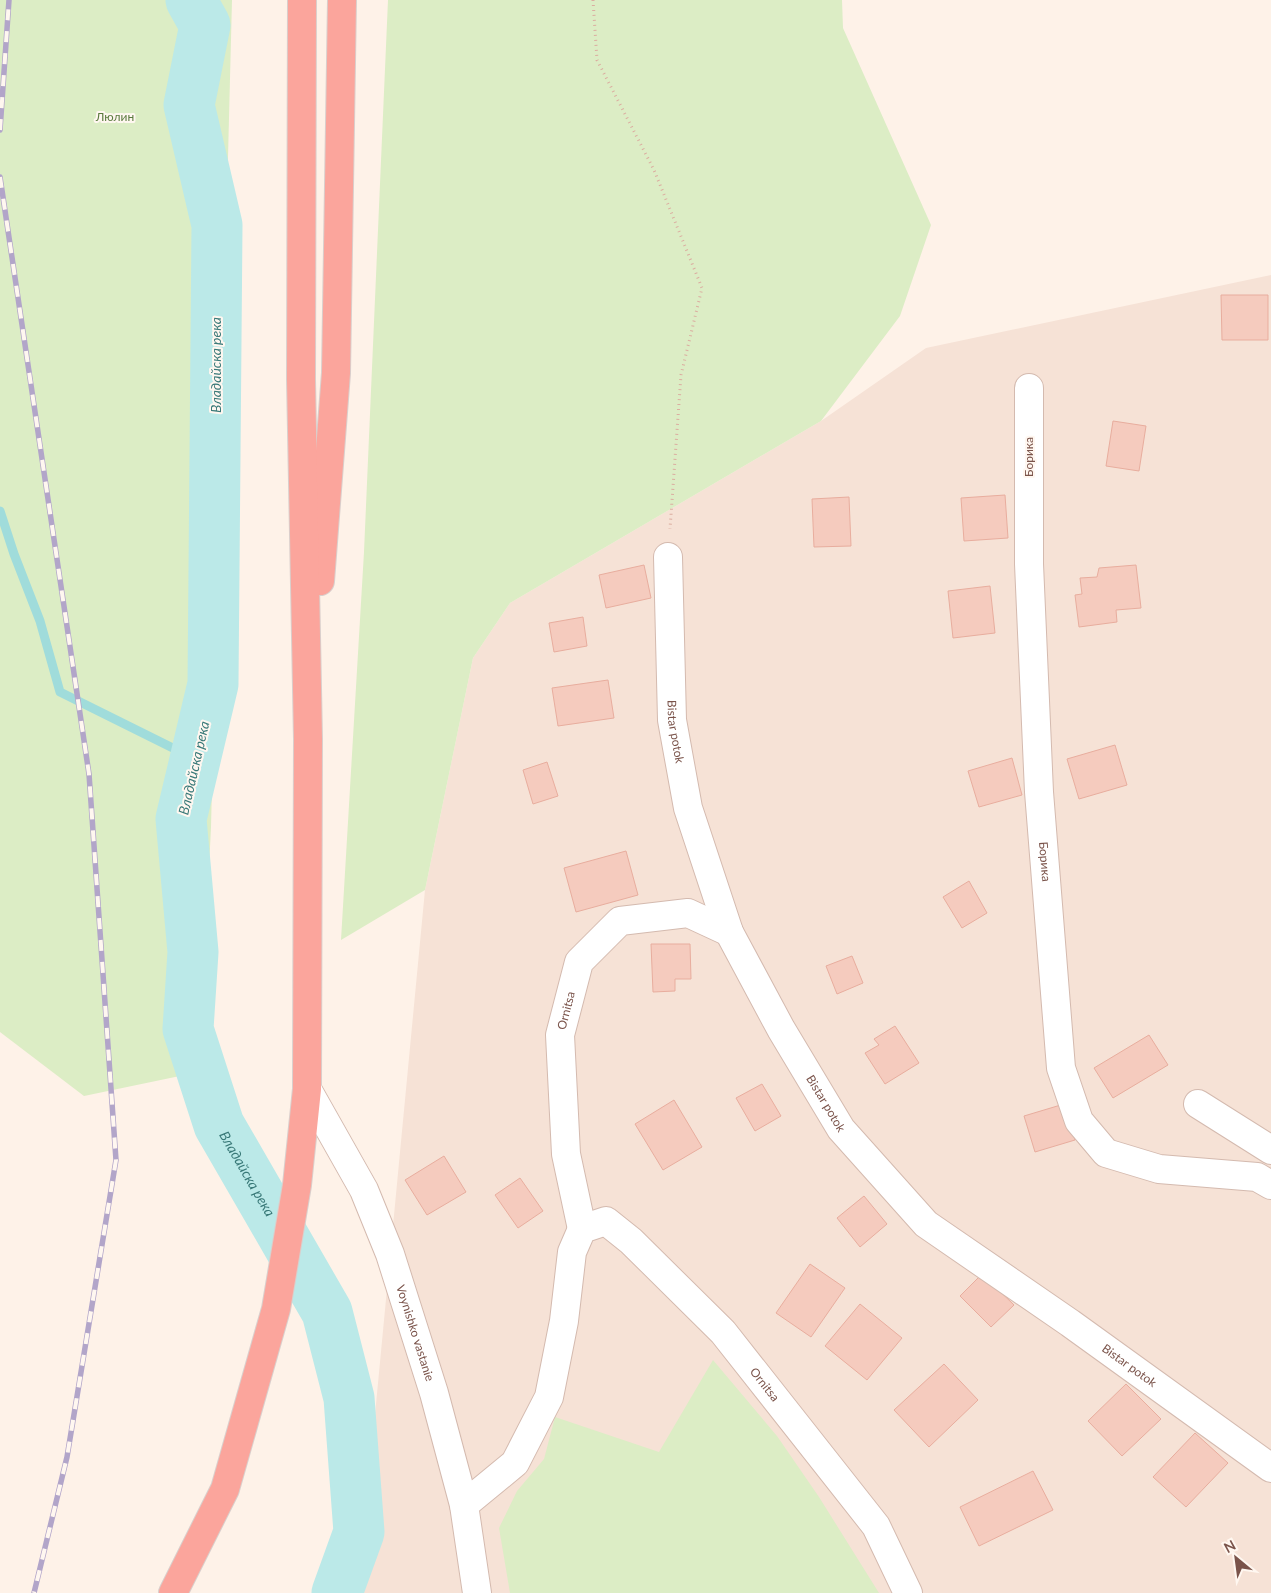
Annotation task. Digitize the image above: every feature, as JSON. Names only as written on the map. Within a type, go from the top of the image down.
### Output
[{"type":"highway","points":[[173,1593],[225,1489],[276,1309],[297,1185],[307,1089],[308,740],[300,379],[302,0]]},
{"type":"highway","points":[[308,740],[336,373],[342,0]]},
{"type":"street","name":"Борика","points":[[1029,388],[1029,564],[1039,792],[1061,1068],[1079,1121],[1106,1153],[1159,1169],[1257,1178],[1271,1184]]},
{"type":"street","name":"Bistar potok","points":[[668,557],[672,720],[688,808],[729,932],[781,1029],[841,1129],[926,1224],[1070,1323],[1271,1468]]},
{"type":"street","name":"Ornitsa","points":[[729,932],[688,913],[620,921],[579,962],[560,1035],[566,1154],[582,1229],[606,1222],[631,1240],[723,1332],[876,1526],[908,1593]]},
{"type":"street","name":"Voynishko vastanie","points":[[307,1089],[364,1190],[390,1254],[434,1393],[464,1505],[477,1593]]},
{"type":"street","points":[[1198,1104],[1271,1150]]},
{"type":"street","points":[[464,1505],[515,1462],[549,1397],[564,1321],[572,1252],[582,1229]]},
{"type":"path","points":[[593,0],[597,60],[654,170],[702,288],[681,375],[668,557]]},
{"type":"shaded area","points":[[1271,275],[1271,1593],[358,1593],[425,890],[473,658],[510,603],[821,421],[926,348]]},
{"type":"green space","name":"Люлин","points":[[0,0],[232,0],[211,827],[199,1072],[84,1096],[0,1032]]},
{"type":"green space","points":[[388,0],[842,0],[843,28],[931,225],[900,316],[821,421],[510,603],[473,658],[425,890],[341,940],[364,552]]},
{"type":"green space","points":[[713,1360],[777,1436],[819,1497],[879,1593],[510,1593],[499,1528],[517,1491],[544,1459],[555,1417],[659,1452]]},
{"type":"building","points":[[1221,295],[1268,295],[1268,340],[1222,340]]},
{"type":"building","points":[[1113,421],[1146,426],[1139,471],[1106,466]]},
{"type":"building","points":[[1005,495],[1008,538],[964,541],[961,498]]},
{"type":"building","points":[[849,497],[851,546],[814,547],[812,499]]},
{"type":"building","points":[[644,565],[651,598],[606,608],[599,575]]},
{"type":"building","points":[[1136,565],[1141,608],[1116,610],[1117,622],[1079,627],[1075,595],[1082,594],[1080,578],[1097,577],[1099,568]]},
{"type":"building","points":[[990,586],[995,633],[953,638],[948,591]]},
{"type":"building","points":[[583,617],[587,646],[554,652],[549,623]]},
{"type":"building","points":[[608,680],[614,718],[558,726],[552,688]]},
{"type":"building","points":[[1115,745],[1127,785],[1079,799],[1067,759]]},
{"type":"building","points":[[1012,758],[1022,795],[979,807],[968,771]]},
{"type":"building","points":[[547,762],[558,796],[533,804],[523,770]]},
{"type":"building","points":[[626,851],[638,895],[576,912],[564,868]]},
{"type":"building","points":[[969,881],[987,913],[962,928],[943,897]]},
{"type":"building","points":[[651,944],[690,944],[691,979],[675,979],[675,991],[653,992]]},
{"type":"building","points":[[852,956],[863,983],[837,994],[826,966]]},
{"type":"building","points":[[895,1026],[919,1063],[885,1084],[865,1053],[879,1045],[874,1039]]},
{"type":"building","points":[[1149,1035],[1168,1065],[1113,1098],[1094,1068]]},
{"type":"building","points":[[762,1084],[781,1116],[755,1131],[736,1098]]},
{"type":"building","points":[[674,1100],[702,1147],[663,1170],[635,1124]]},
{"type":"building","points":[[1064,1104],[1075,1140],[1035,1152],[1024,1116]]},
{"type":"building","points":[[444,1156],[466,1192],[427,1215],[405,1180]]},
{"type":"building","points":[[520,1178],[543,1211],[518,1228],[495,1195]]},
{"type":"building","points":[[864,1196],[887,1224],[860,1247],[837,1218]]},
{"type":"building","points":[[810,1264],[845,1288],[811,1337],[776,1313]]},
{"type":"building","points":[[982,1274],[1014,1305],[991,1327],[960,1296]]},
{"type":"building","points":[[860,1304],[902,1338],[867,1380],[825,1346]]},
{"type":"building","points":[[944,1364],[978,1400],[929,1447],[894,1410]]},
{"type":"building","points":[[1126,1384],[1161,1419],[1122,1456],[1088,1421]]},
{"type":"building","points":[[1195,1433],[1228,1463],[1186,1507],[1153,1477]]},
{"type":"building","points":[[1033,1471],[1053,1510],[979,1546],[960,1507]]},
{"type":"waterway","name":"Владайска река","points":[[191,0],[205,25],[189,105],[217,225],[213,684],[181,819],[193,952],[188,1029],[219,1125],[327,1312],[349,1398],[359,1532],[337,1593]]},
{"type":"waterway","points":[[0,511],[14,554],[40,621],[60,692],[195,759]]},
{"type":"railway","points":[[0,130],[9,0]]},
{"type":"railway","points":[[0,177],[89,774],[116,1160],[67,1457],[34,1593]]}]
